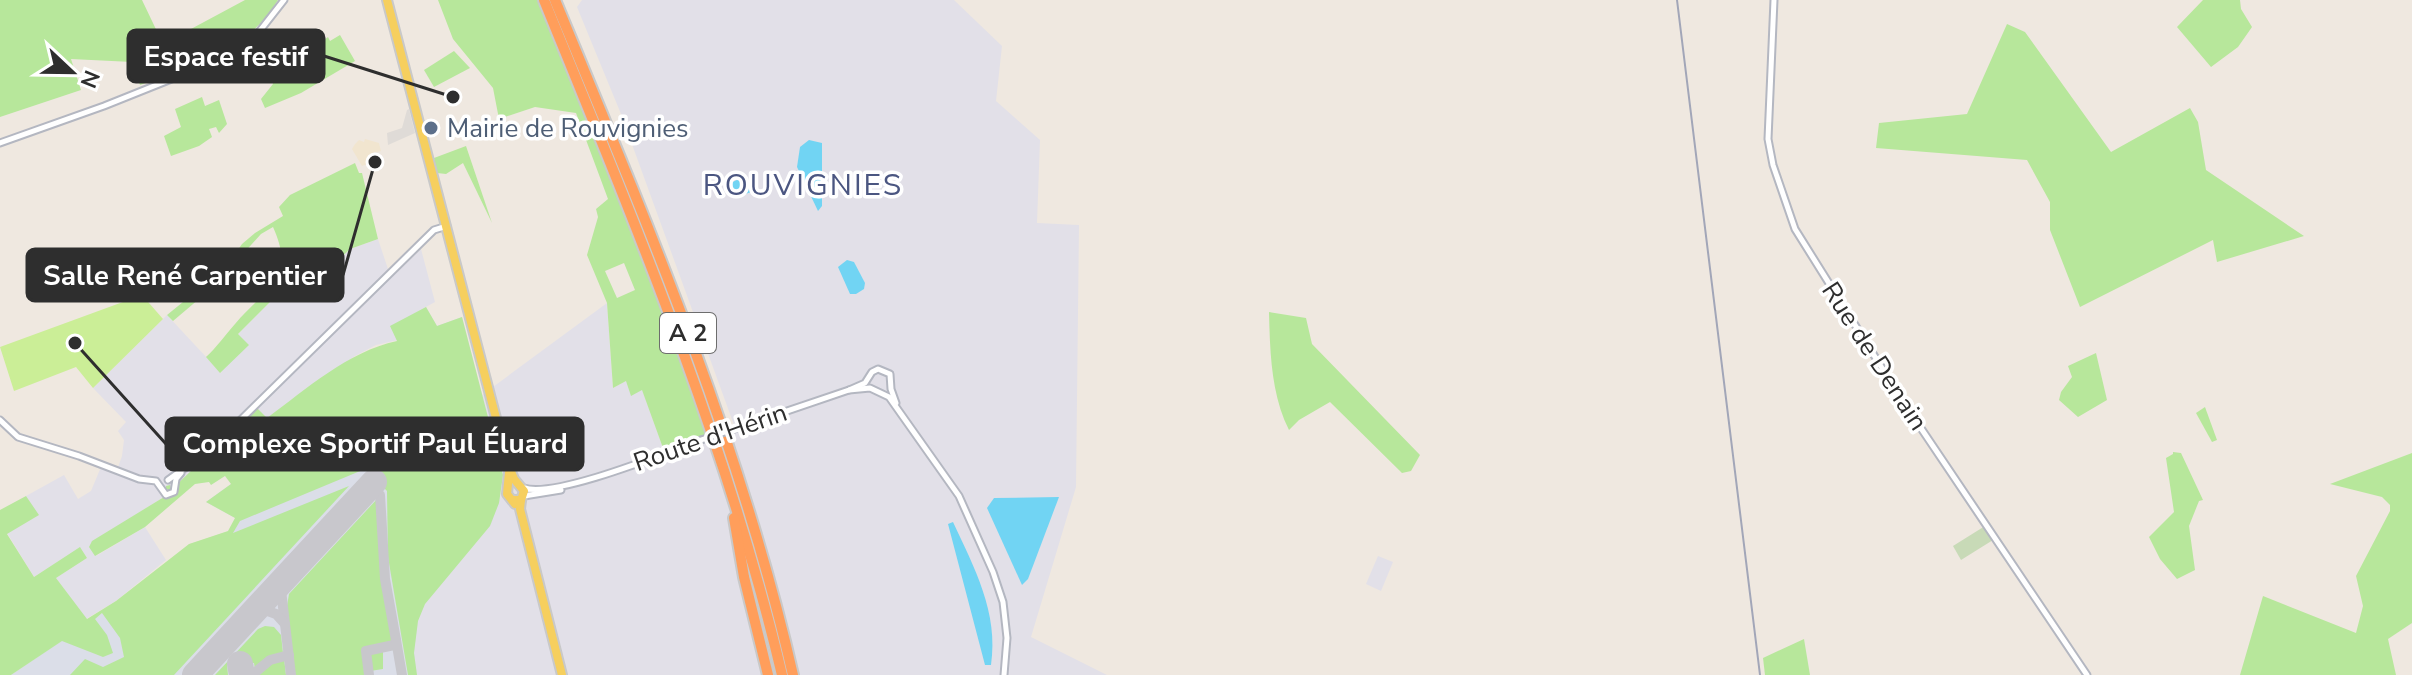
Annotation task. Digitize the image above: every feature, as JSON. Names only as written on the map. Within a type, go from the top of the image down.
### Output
[{"type":"highway","name":"A 2","points":[[544,0],[647,255],[723,465],[753,561],[782,675]]},
{"type":"highway","name":"A 2","points":[[555,0],[660,259],[713,402],[758,540],[793,675]]},
{"type":"highway","points":[[723,465],[744,577],[768,675]]},
{"type":"main road","points":[[387,0],[445,228],[518,493],[561,674]]},
{"type":"street","points":[[0,143],[220,59],[242,47],[262,30],[284,0]]},
{"type":"street","name":"Rue de Denain","points":[[1774,0],[1768,139],[1773,165],[1794,226],[1896,391],[2087,675]]},
{"type":"street","points":[[210,450],[165,482],[163,492],[169,495],[174,492],[178,476],[200,461],[430,236],[445,228]]},
{"type":"street","points":[[899,407],[881,391],[873,389],[869,379],[873,371],[883,369],[890,376],[899,407],[959,496],[995,576],[1006,624],[1004,675]]},
{"type":"street","name":"Route d'Hérin","points":[[518,493],[556,492],[571,484],[849,390],[869,379]]},
{"type":"street","points":[[881,391],[890,384]]},
{"type":"street","name":"Route d'Hérin","points":[[849,390],[873,389]]},
{"type":"street","points":[[0,420],[19,438],[119,471],[175,485]]},
{"type":"shaded area","points":[[582,0],[954,0],[1002,46],[996,101],[1040,140],[1037,223],[1079,225],[1076,487],[1031,637],[1107,675],[417,675],[413,653],[418,621],[425,604],[490,526],[498,453],[482,395],[607,303],[613,388],[626,381],[642,389],[663,448],[734,425],[621,114],[577,7]]},
{"type":"shaded area","points":[[409,109],[415,133],[388,145],[387,133],[402,128]]},
{"type":"shaded area","points":[[365,139],[379,143],[381,151],[372,153],[370,163],[362,166],[352,149],[359,140],[364,142]]},
{"type":"shaded area","points":[[378,239],[391,278],[421,249],[435,302],[391,326],[398,340],[376,345],[355,356],[267,418],[257,409],[164,497],[137,514],[96,556],[145,527],[166,560],[116,601],[86,619],[56,578],[87,558],[80,548],[34,577],[7,533],[38,515],[26,496],[64,475],[78,499],[91,491],[101,467],[116,473],[124,440],[118,431],[126,422],[93,388],[167,315],[221,373],[238,334],[294,278],[289,265],[306,248],[327,271],[350,249]]},
{"type":"shaded area","points":[[426,307],[437,326],[462,317],[503,475],[499,503],[490,526],[425,604],[418,621],[414,653],[417,675],[11,675],[117,603],[232,534],[239,520],[206,502],[260,463],[402,348],[390,326]]},
{"type":"shaded area","points":[[1378,556],[1393,562],[1381,591],[1366,584]]},
{"type":"green space","points":[[0,0],[142,0],[163,44],[245,0],[278,0],[266,18],[251,32],[199,63],[140,85],[132,62],[71,59],[81,90],[0,117]]},
{"type":"green space","points":[[438,0],[540,0],[708,434],[663,448],[642,390],[631,396],[626,381],[613,388],[607,303],[587,255],[598,217],[596,209],[608,199],[576,113],[535,107],[499,119],[493,88],[453,39]],"holes":[[[624,263],[635,290],[617,298],[605,271]]]},
{"type":"green space","points":[[2203,0],[2240,0],[2241,9],[2252,27],[2238,47],[2211,67],[2177,27]]},
{"type":"green space","points":[[2007,24],[2025,32],[2111,152],[2190,108],[2198,122],[2206,170],[2304,236],[2217,262],[2213,240],[2080,307],[2050,230],[2050,202],[2027,160],[1876,148],[1879,123],[1967,114]]},
{"type":"green space","points":[[340,35],[355,61],[301,93],[265,108],[261,99],[273,84],[271,72],[292,65],[328,37],[330,41]]},
{"type":"green space","points":[[454,51],[470,68],[434,87],[424,70]]},
{"type":"green space","points":[[202,97],[205,106],[219,100],[227,124],[219,133],[216,127],[209,129],[212,137],[199,146],[171,156],[164,136],[181,127],[175,109]]},
{"type":"green space","points":[[466,146],[492,223],[463,163],[446,174],[437,173],[434,158]]},
{"type":"green space","points":[[355,163],[359,173],[362,173],[378,239],[350,249],[327,271],[306,248],[289,265],[294,278],[238,334],[249,345],[220,373],[206,357],[267,291],[279,271],[281,259],[273,227],[261,234],[212,288],[173,321],[167,315],[226,267],[242,244],[283,216],[279,207],[290,195]]},
{"type":"green space","points":[[142,295],[163,319],[93,388],[76,367],[14,391],[0,347]]},
{"type":"green space","points":[[426,307],[437,326],[462,317],[503,475],[499,503],[490,526],[425,604],[418,621],[414,653],[417,675],[408,675],[388,557],[387,491],[365,469],[240,521],[233,533],[349,486],[174,675],[70,675],[85,659],[103,667],[124,657],[120,638],[102,613],[95,619],[107,635],[113,653],[103,657],[62,641],[11,675],[0,675],[0,510],[26,496],[39,515],[7,534],[34,577],[80,547],[87,558],[56,578],[87,619],[116,601],[189,544],[228,531],[235,518],[206,502],[231,484],[225,476],[211,485],[209,482],[195,484],[145,527],[95,556],[89,547],[92,541],[164,497],[171,491],[166,486],[170,485],[171,490],[257,408],[267,418],[345,362],[397,341],[390,326]]},
{"type":"green space","points":[[1269,312],[1306,318],[1312,344],[1420,455],[1411,471],[1402,473],[1330,402],[1299,420],[1289,430],[1275,387]]},
{"type":"green space","points":[[2096,353],[2107,400],[2078,417],[2059,400],[2072,377],[2068,366]]},
{"type":"green space","points":[[2205,407],[2217,440],[2212,442],[2196,413]]},
{"type":"green space","points":[[2173,452],[2181,453],[2203,500],[2199,501],[2189,526],[2195,570],[2177,579],[2160,559],[2149,537],[2174,512],[2166,458]]},
{"type":"green space","points":[[2412,453],[2412,623],[2388,639],[2396,675],[2240,675],[2263,596],[2356,633],[2363,606],[2356,576],[2390,511],[2390,505],[2382,497],[2330,484]]},
{"type":"green space","points":[[378,498],[383,579],[393,641],[365,649],[367,675],[295,675],[287,606],[289,594]]},
{"type":"green space","points":[[1985,526],[1993,540],[1961,560],[1953,546]]},
{"type":"green space","points":[[274,627],[281,635],[283,653],[266,659],[255,669],[254,663],[227,665],[228,675],[215,675],[258,629]]},
{"type":"green space","points":[[1804,639],[1810,675],[1765,675],[1763,658]]},
{"type":"green space","points":[[383,649],[383,669],[370,671],[368,658],[372,650]]},
{"type":"green space","points":[[284,658],[286,675],[256,675],[269,663]]},
{"type":"water","points":[[809,140],[822,143],[822,206],[818,211],[797,167],[800,147]]},
{"type":"water","points":[[739,179],[754,185],[754,191],[734,198],[726,190],[728,184]]},
{"type":"water","points":[[847,260],[854,262],[865,283],[864,289],[856,294],[850,294],[838,267]]},
{"type":"water","points":[[1059,497],[1028,579],[1022,585],[987,508],[994,498]]},
{"type":"water","points":[[953,522],[988,609],[993,646],[991,665],[985,665],[948,524]]},
{"type":"taxiway","points":[[362,494],[372,489],[380,495],[385,579],[396,640],[394,645],[366,651],[369,675]]},
{"type":"taxiway","points":[[285,577],[281,590],[291,675]]},
{"type":"taxiway","points":[[250,615],[265,610],[276,614],[285,624]]},
{"type":"taxiway","points":[[396,640],[402,675]]},
{"type":"taxiway","points":[[252,675],[270,660],[289,655]]},
{"type":"runway","points":[[195,675],[374,482]]},
{"type":"runway","points":[[240,664],[242,675]]},
{"type":"tram line","points":[[1677,0],[1760,675]]},
{"type":"place","name":"Espace festif","points":[[453,97]]},
{"type":"place","name":"Mairie de Rouvignies","points":[[431,128]]},
{"type":"place","name":"Salle René Carpentier","points":[[375,162]]},
{"type":"place","name":"Complexe Sportif Paul Éluard","points":[[75,343]]},
{"type":"district","name":"ROUVIGNIES","points":[[803,185]]}]
